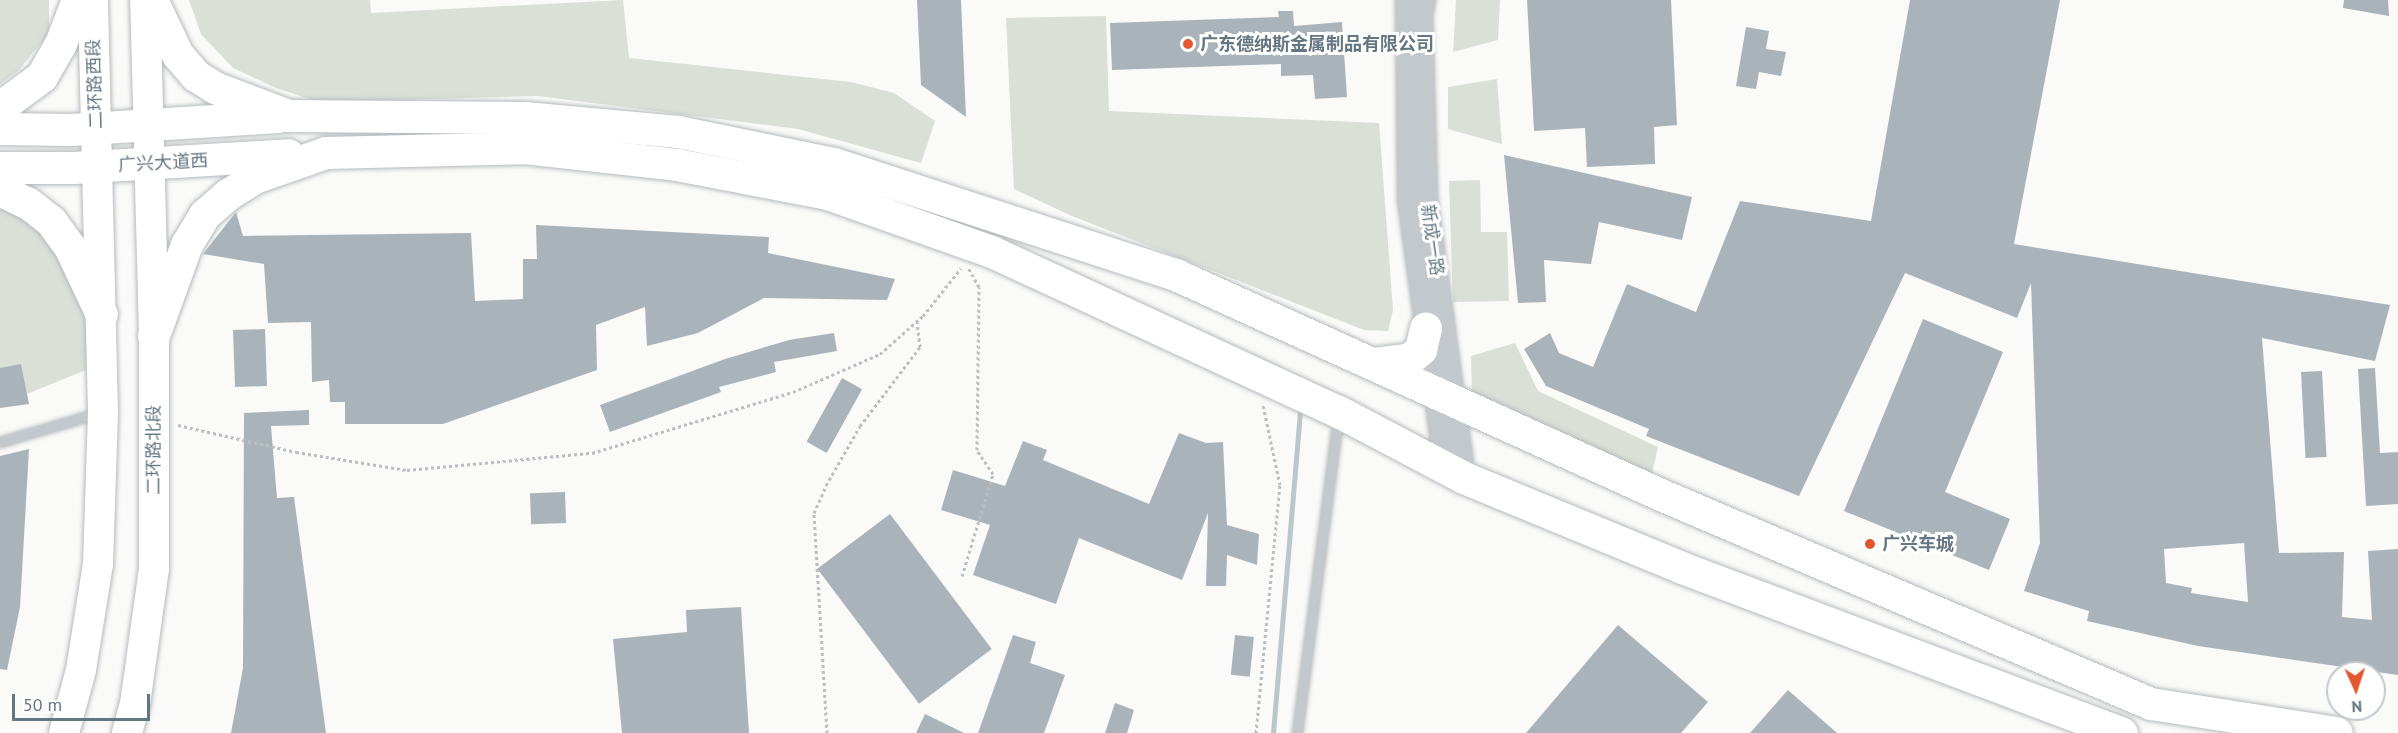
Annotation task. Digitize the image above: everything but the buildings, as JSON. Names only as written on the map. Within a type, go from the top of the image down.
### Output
[{"type":"highway","points":[[0,108],[26,92],[54,60],[78,0]]},
{"type":"highway","points":[[152,0],[178,55],[196,76],[215,88],[289,116]]},
{"type":"highway","name":"广兴大道西","points":[[0,129],[96,129],[289,116],[525,118],[678,132],[834,164],[1178,276],[1661,495],[2151,704],[2337,733]]},
{"type":"highway","name":"广兴大道西","points":[[0,168],[98,167],[326,153],[525,148],[677,165],[828,194],[992,252],[1339,412],[1455,474],[1682,568],[2122,733]]},
{"type":"highway","points":[[154,336],[187,245],[205,215],[228,195],[255,178],[326,153]]},
{"type":"highway","points":[[0,190],[29,204],[51,221],[70,247],[102,315]]},
{"type":"highway","points":[[1374,364],[1409,360],[1421,350],[1426,330]]},
{"type":"main road","name":"二环路西段","points":[[93,0],[98,167]]},
{"type":"main road","points":[[145,0],[150,164]]},
{"type":"main road","name":"二环路北段","points":[[127,733],[135,705],[154,569],[154,336],[150,164]]},
{"type":"main road","points":[[64,733],[81,669],[98,564],[103,412],[98,167]]},
{"type":"street","name":"新成一路","points":[[1407,0],[1409,199],[1426,330],[1444,396]]},
{"type":"street","name":"新成一路","points":[[1424,0],[1421,16],[1426,198],[1444,396],[1455,474]]},
{"type":"lane","points":[[0,442],[103,412]]},
{"type":"lane","points":[[1297,733],[1339,412]]},
{"type":"path","points":[[153,420],[296,452],[407,470],[592,453],[793,392],[880,354],[916,322],[965,263],[979,287],[976,450],[993,474],[962,576]]},
{"type":"path","points":[[827,733],[814,513],[829,480],[860,426],[920,346],[916,322]]},
{"type":"path","points":[[1256,374],[1280,485],[1256,733]]},
{"type":"shaded area","points":[[0,0],[49,0],[49,33],[18,71],[0,84]]},
{"type":"shaded area","points":[[189,0],[370,0],[371,13],[623,0],[629,58],[851,82],[894,93],[935,121],[921,163],[798,129],[538,96],[319,102],[276,88],[233,68],[201,34]]},
{"type":"shaded area","points":[[1456,0],[1500,0],[1498,40],[1453,52]]},
{"type":"shaded area","points":[[1106,16],[1109,111],[1379,123],[1393,310],[1388,331],[1364,330],[1072,216],[1014,189],[1006,18]]},
{"type":"shaded area","points":[[1497,79],[1502,144],[1448,129],[1448,87]]},
{"type":"shaded area","points":[[1480,180],[1481,232],[1507,232],[1509,301],[1453,302],[1449,181]]},
{"type":"shaded area","points":[[0,199],[81,259],[98,365],[0,405]]},
{"type":"shaded area","points":[[1515,343],[1538,391],[1658,447],[1650,482],[1472,399],[1471,356]]},
{"type":"waterway","points":[[1273,733],[1300,410]]},
{"type":"place","name":"广东德纳斯金属制品有限公司","points":[[1188,44]]},
{"type":"place","name":"广兴车城","points":[[1870,544]]}]
